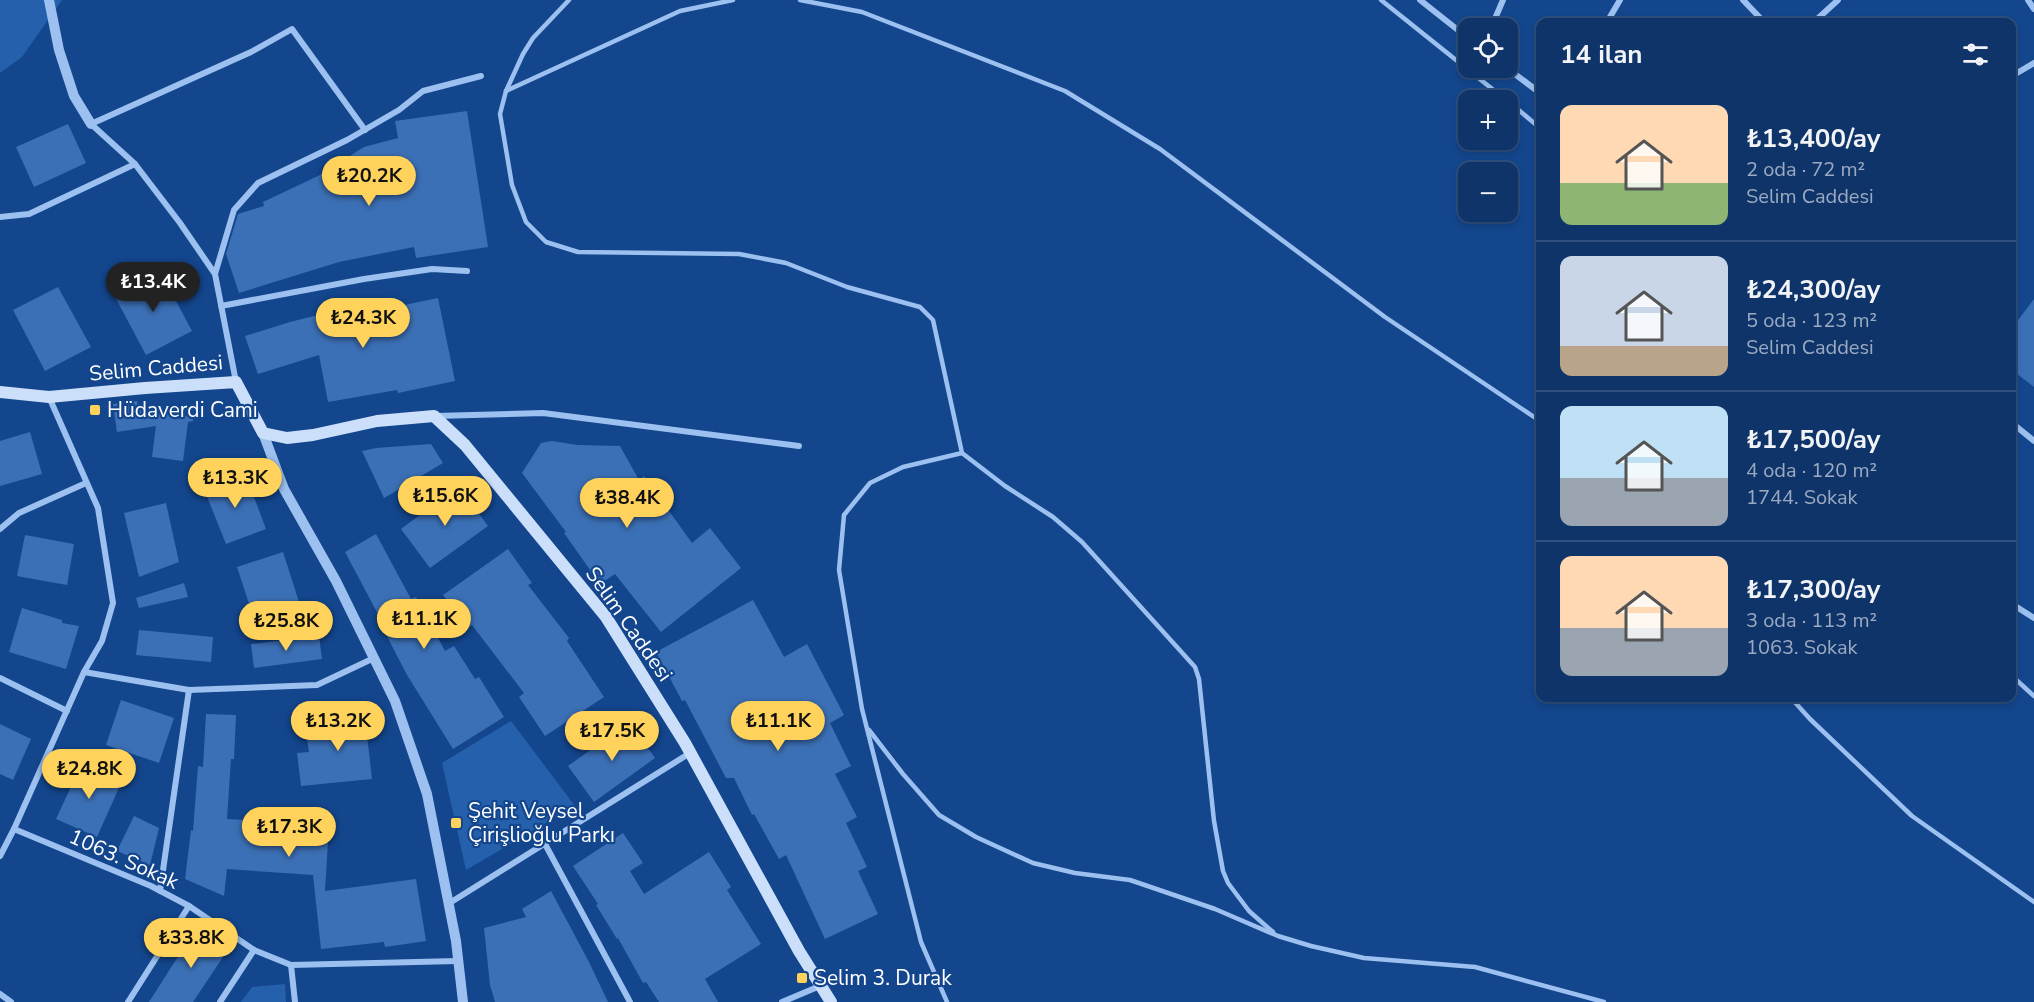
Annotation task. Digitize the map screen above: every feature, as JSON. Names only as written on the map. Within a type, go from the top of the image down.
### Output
[{"type":"main road","name":"Selim Caddesi","points":[[0,392],[49,397],[236,381],[263,433]]},
{"type":"main road","name":"Selim Caddesi","points":[[434,416],[465,444],[606,617],[690,753],[799,951],[831,1002]]},
{"type":"main road","points":[[263,433],[287,438],[313,435],[377,421],[434,416]]},
{"type":"street","points":[[49,0],[59,50],[74,96],[91,124],[135,164],[215,274],[236,381]]},
{"type":"street","points":[[1420,0],[1458,30]]},
{"type":"street","points":[[1495,18],[1503,0]]},
{"type":"street","points":[[1609,18],[1620,0]]},
{"type":"street","points":[[1743,0],[1760,18]]},
{"type":"street","points":[[1818,18],[1838,0]]},
{"type":"street","points":[[2028,0],[2034,9]]},
{"type":"street","points":[[91,124],[251,52],[292,29],[365,130]]},
{"type":"street","points":[[2016,74],[2034,63]]},
{"type":"street","points":[[215,274],[234,210],[258,183],[365,130],[399,110],[423,91],[481,76]]},
{"type":"street","points":[[1518,76],[1536,90]]},
{"type":"street","points":[[0,217],[29,214],[135,164]]},
{"type":"street","points":[[221,306],[432,268],[466,271]]},
{"type":"street","points":[[0,856],[84,672],[102,641],[113,603],[98,508],[49,397]]},
{"type":"street","points":[[434,416],[543,413],[799,446]]},
{"type":"street","points":[[2016,426],[2034,441]]},
{"type":"street","points":[[263,433],[284,489],[336,581],[395,701],[427,794],[458,961],[463,1002]]},
{"type":"street","points":[[0,530],[18,513],[86,483]]},
{"type":"street","points":[[2016,607],[2034,618]]},
{"type":"street","points":[[84,672],[189,690],[317,685],[374,658]]},
{"type":"street","points":[[0,678],[67,711]]},
{"type":"street","points":[[160,891],[189,690]]},
{"type":"street","points":[[448,904],[690,753]]},
{"type":"street","name":"1063. Sokak","points":[[14,829],[160,891],[189,906],[254,950],[291,965],[458,961]]},
{"type":"street","points":[[545,844],[630,1002]]},
{"type":"street","points":[[128,1002],[189,906]]},
{"type":"street","points":[[220,1002],[254,950]]},
{"type":"street","points":[[291,965],[295,1002]]},
{"type":"street","points":[[782,1002],[821,986]]},
{"type":"street","points":[[0,994],[11,1002]]},
{"type":"lane","points":[[569,0],[533,38],[523,54],[506,91],[500,114],[512,185],[526,222],[546,242],[578,252],[739,254],[786,263],[847,286],[920,307],[933,320],[962,453],[1005,486],[1053,517],[1082,542],[1195,667],[1199,679],[1214,821],[1223,871],[1228,883],[1249,911],[1278,936]]},
{"type":"lane","points":[[506,91],[680,11],[733,0]]},
{"type":"lane","points":[[800,0],[862,12],[1065,91],[1160,149],[1385,317],[1536,418]]},
{"type":"lane","points":[[1381,0],[1493,90]]},
{"type":"lane","points":[[1518,110],[1536,125]]},
{"type":"lane","points":[[947,1002],[921,942],[862,709],[839,570],[844,515],[870,483],[903,467],[962,453]]},
{"type":"lane","points":[[2016,680],[2034,696]]},
{"type":"lane","points":[[1795,702],[1912,816],[2034,902]]},
{"type":"lane","points":[[867,728],[939,815],[976,837],[1033,863],[1075,873],[1130,880],[1215,909],[1278,936],[1364,958],[1475,967],[1604,1002]]},
{"type":"shaded area","points":[[0,0],[62,0],[22,57],[0,73]]},
{"type":"shaded area","points":[[511,721],[575,806],[466,870],[442,763]]},
{"type":"shaded area","points":[[285,984],[286,1002],[241,1002],[252,987]]},
{"type":"building","points":[[467,111],[488,247],[416,258],[414,247],[339,262],[239,293],[226,254],[238,214],[264,206],[263,202],[318,176],[364,147],[398,138],[395,121]]},
{"type":"building","points":[[68,124],[86,163],[34,187],[16,147]]},
{"type":"building","points":[[160,271],[192,331],[146,355],[114,295]]},
{"type":"building","points":[[58,287],[91,347],[45,371],[13,310]]},
{"type":"building","points":[[438,298],[455,381],[398,393],[397,390],[328,402],[319,355],[258,374],[245,336],[358,305],[361,314]]},
{"type":"building","points":[[2034,299],[2034,387],[2016,373],[2016,323]]},
{"type":"building","points":[[137,401],[138,410],[193,417],[193,421],[188,422],[183,461],[152,457],[156,426],[117,432],[113,404]]},
{"type":"building","points":[[30,432],[42,474],[0,486],[0,441]]},
{"type":"building","points":[[552,441],[577,445],[620,446],[639,480],[644,476],[692,543],[710,528],[741,568],[661,632],[615,574],[600,584],[564,533],[566,532],[522,473],[541,443]]},
{"type":"building","points":[[431,444],[443,463],[384,498],[362,451]]},
{"type":"building","points":[[245,473],[266,529],[226,544],[204,489]]},
{"type":"building","points":[[459,486],[488,526],[430,568],[401,529]]},
{"type":"building","points":[[166,503],[179,562],[139,577],[124,513]]},
{"type":"building","points":[[376,534],[411,599],[416,597],[445,651],[454,646],[475,679],[479,677],[504,717],[453,749],[407,675],[345,552]]},
{"type":"building","points":[[25,535],[74,544],[67,585],[17,576]]},
{"type":"building","points":[[508,549],[532,583],[528,585],[569,638],[567,641],[604,697],[545,736],[519,697],[524,693],[472,625],[467,628],[443,595]]},
{"type":"building","points":[[283,552],[299,602],[253,616],[237,567]]},
{"type":"building","points":[[184,583],[188,597],[139,608],[136,598]]},
{"type":"building","points":[[753,600],[784,657],[807,644],[844,715],[830,723],[851,766],[835,774],[857,817],[846,823],[867,867],[858,871],[878,914],[825,939],[786,855],[779,859],[754,814],[752,815],[734,778],[726,778],[685,700],[682,701],[656,652]]},
{"type":"building","points":[[22,608],[62,620],[62,623],[79,626],[66,669],[9,652]]},
{"type":"building","points":[[139,630],[213,637],[211,662],[136,655]]},
{"type":"building","points":[[319,636],[322,659],[254,668],[251,644]]},
{"type":"building","points":[[121,700],[174,718],[159,763],[106,745]]},
{"type":"building","points":[[364,709],[372,779],[301,786],[297,753],[309,752],[307,739],[331,737],[329,713]]},
{"type":"building","points":[[206,714],[236,715],[234,759],[231,759],[227,819],[329,825],[325,891],[416,879],[426,941],[385,947],[384,942],[321,949],[313,875],[227,869],[224,896],[185,879],[191,830],[193,831],[198,766],[203,767]]},
{"type":"building","points":[[629,722],[655,758],[594,802],[568,766]]},
{"type":"building","points":[[0,724],[31,739],[13,780],[0,774]]},
{"type":"building","points":[[82,763],[122,781],[97,837],[56,819]]},
{"type":"building","points":[[134,816],[159,828],[150,865],[117,851]]},
{"type":"building","points":[[623,833],[643,863],[630,871],[644,894],[709,852],[731,887],[727,890],[761,944],[705,979],[718,1002],[659,1002],[646,982],[643,983],[618,938],[596,905],[598,904],[573,866]]},
{"type":"building","points":[[551,891],[608,1002],[495,1002],[490,985],[484,928],[526,917],[522,909]]},
{"type":"building","points":[[195,930],[231,945],[193,1002],[149,1002]]},
{"type":"place","name":"Hüdaverdi Cami","points":[[95,410]]},
{"type":"place","name":"Şehit Veysel Çirişlioğlu Parkı","points":[[456,823]]},
{"type":"place","name":"Selim 3. Durak","points":[[802,978]]}]
